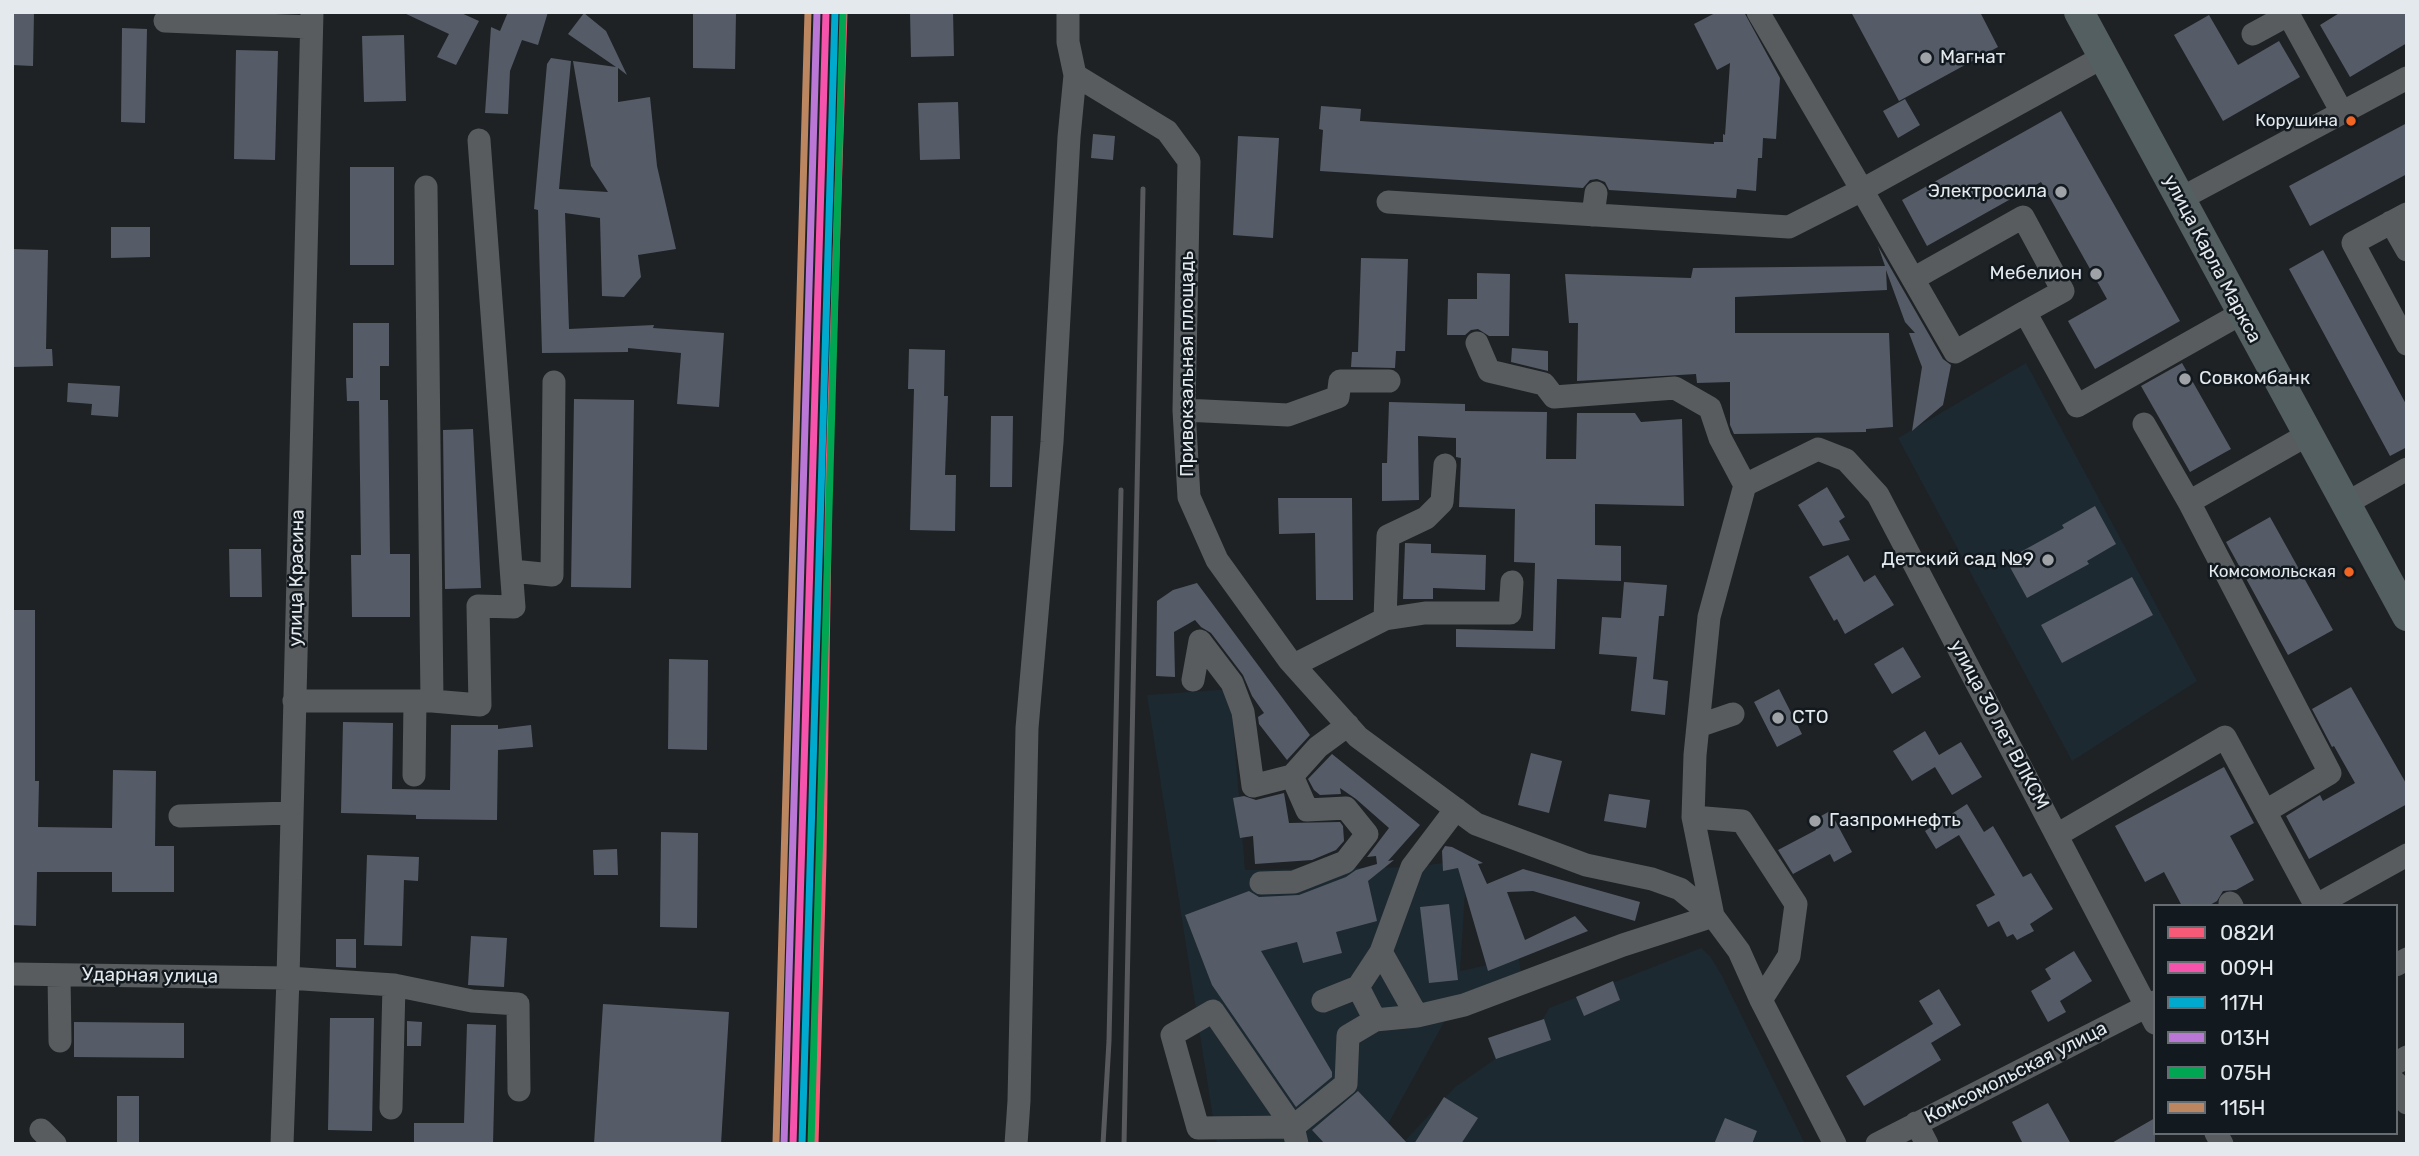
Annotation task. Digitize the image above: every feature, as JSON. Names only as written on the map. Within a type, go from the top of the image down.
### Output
[{"type":"main road","name":"улица Карла Маркса","points":[[2079,12],[2407,616]]},
{"type":"street","points":[[1016,1144],[1027,728],[1052,442],[1069,137],[1075,75],[1068,42],[1068,12]]},
{"type":"street","points":[[1758,12],[1955,352],[2063,291],[2023,217],[1913,279]]},
{"type":"street","points":[[2253,34],[2288,13],[2344,112]]},
{"type":"street","points":[[165,22],[311,20]]},
{"type":"street","name":"улица Красина","points":[[282,1144],[311,20]]},
{"type":"street","points":[[1388,202],[1595,204],[1789,227],[2103,57]]},
{"type":"street","name":"Привокзальная площадь","points":[[1075,75],[1167,131],[1189,161],[1184,410],[1189,497],[1217,560],[1294,665],[1358,737],[1476,824],[1586,865],[1652,879],[1680,889],[1713,916]]},
{"type":"street","points":[[2180,200],[2407,78]]},
{"type":"street","points":[[294,701],[424,701],[480,705],[478,606],[514,607],[479,140]]},
{"type":"street","points":[[414,775],[424,701],[426,187]]},
{"type":"street","points":[[2407,250],[2399,218],[2353,243],[2407,344]]},
{"type":"street","points":[[2025,312],[2077,406],[2242,313]]},
{"type":"street","points":[[1477,343],[1489,371],[1544,384],[1553,397],[1675,388],[1710,408],[1720,438],[1745,485],[1709,617],[1698,726],[1693,817],[1713,916],[1740,951],[1761,1000],[1836,1144]]},
{"type":"street","points":[[1184,410],[1288,415],[1338,397],[1340,381],[1389,381]]},
{"type":"street","points":[[512,571],[552,575],[554,382]]},
{"type":"street","points":[[2144,424],[2189,502],[2330,773],[2266,811]]},
{"type":"street","points":[[2189,502],[2307,435]]},
{"type":"street","name":"улица 30 лет ВЛКСМ","points":[[1745,485],[1818,449],[1846,460],[1878,495],[2152,1011]]},
{"type":"street","points":[[1385,619],[1388,536],[1426,519],[1442,502],[1444,464]]},
{"type":"street","points":[[2345,504],[2407,469]]},
{"type":"street","points":[[1294,665],[1385,619],[1425,614],[1510,613],[1512,582]]},
{"type":"street","points":[[1193,680],[1200,641],[1232,682],[1243,712],[1254,786],[1292,776],[1318,747],[1348,725]]},
{"type":"street","points":[[1698,726],[1732,714]]},
{"type":"street","points":[[2057,835],[2225,737],[2314,904]]},
{"type":"street","points":[[1261,883],[1294,882],[1345,862],[1367,834],[1346,808],[1307,810],[1292,776]]},
{"type":"street","points":[[1323,1001],[1359,987],[1381,952],[1412,867],[1456,809]]},
{"type":"street","points":[[180,816],[292,813]]},
{"type":"street","points":[[1693,817],[1742,821],[1796,904],[1789,956],[1761,1000]]},
{"type":"street","points":[[2319,904],[2407,855]]},
{"type":"street","points":[[1295,1135],[1213,1011],[1172,1035],[1198,1128],[1295,1135],[1346,1084],[1348,1036],[1375,1020],[1417,1016],[1464,1006],[1623,945],[1713,916]]},
{"type":"street","points":[[1381,952],[1408,979],[1417,1016]]},
{"type":"street","name":"Ударная улица","points":[[12,974],[288,978],[394,985],[471,1001],[518,1004],[519,1090]]},
{"type":"street","points":[[59,975],[60,1041]]},
{"type":"street","points":[[391,1108],[394,985]]},
{"type":"street","points":[[1359,987],[1375,1020]]},
{"type":"street","name":"Комсомольская улица","points":[[1877,1144],[2152,1011]]},
{"type":"street","points":[[2398,1087],[2407,1103]]},
{"type":"street","points":[[1916,1124],[1927,1144]]},
{"type":"shaded area","name":"Детский сад №9","points":[[2026,363],[2197,681],[2072,761],[1898,438]]},
{"type":"shaded area","points":[[1230,689],[1245,870],[1412,867],[1467,860],[1460,971],[1519,958],[1522,982],[1454,1004],[1377,1144],[1217,1144],[1147,695]]},
{"type":"shaded area","points":[[1701,948],[1710,956],[1722,976],[1805,1144],[1402,1144],[1455,1087],[1495,1059],[1488,1038],[1543,1019],[1549,1008]]},
{"type":"building","points":[[12,12],[34,12],[33,66],[12,65]]},
{"type":"building","points":[[402,12],[459,12],[479,21],[456,65],[437,57],[449,34]]},
{"type":"building","points":[[508,12],[548,12],[538,45],[522,40],[510,71],[508,114],[485,113],[491,27],[500,31]]},
{"type":"building","points":[[693,12],[736,12],[735,69],[693,68]]},
{"type":"building","points":[[910,12],[953,12],[954,56],[911,57]]},
{"type":"building","points":[[1717,12],[1744,12],[1780,78],[1776,139],[1763,138],[1762,158],[1758,158],[1756,191],[1737,189],[1736,198],[1609,190],[1605,182],[1597,179],[1590,180],[1583,188],[1320,171],[1323,130],[1319,129],[1321,106],[1361,109],[1360,121],[1714,144],[1723,142],[1730,63],[1717,70],[1694,24]]},
{"type":"building","name":"Магнат","points":[[1851,12],[1980,12],[1998,47],[1899,101]]},
{"type":"building","points":[[2341,12],[2407,12],[2407,43],[2350,77],[2320,25]]},
{"type":"building","points":[[584,13],[606,31],[627,75],[618,68],[618,102],[650,97],[657,166],[676,249],[638,255],[641,277],[624,297],[602,296],[600,218],[565,213],[569,329],[654,325],[653,328],[724,333],[719,407],[677,404],[681,353],[628,348],[628,352],[542,353],[538,210],[534,209],[547,64],[551,58],[571,61],[559,189],[608,192],[591,166],[573,61],[616,67],[568,34]]},
{"type":"building","points":[[2209,15],[2238,65],[2279,41],[2300,77],[2223,121],[2174,35]]},
{"type":"building","points":[[122,28],[147,29],[145,123],[121,122]]},
{"type":"building","points":[[404,35],[406,101],[364,102],[362,36]]},
{"type":"building","points":[[236,50],[278,51],[275,160],[234,159]]},
{"type":"building","points":[[1905,99],[1920,125],[1898,138],[1883,111]]},
{"type":"building","points":[[958,102],[960,159],[920,160],[918,103]]},
{"type":"building","points":[[2061,111],[2180,321],[2095,369],[2068,321],[2107,299],[2041,182],[1927,246],[1902,200]]},
{"type":"building","points":[[2407,123],[2407,174],[2310,226],[2289,186]]},
{"type":"building","points":[[1093,134],[1115,136],[1113,160],[1091,158]]},
{"type":"building","points":[[1238,136],[1279,138],[1273,238],[1233,235]]},
{"type":"building","points":[[350,167],[394,167],[394,265],[350,265]]},
{"type":"building","points":[[111,227],[150,227],[150,257],[111,258]]},
{"type":"building","points":[[1878,246],[1943,359],[1951,365],[1943,405],[1912,431],[1922,367],[1909,333],[1915,333],[1905,322],[1886,270],[1887,290],[1735,297],[1735,333],[1889,333],[1893,427],[1866,429],[1866,432],[1734,434],[1730,425],[1730,382],[1697,383],[1696,374],[1577,381],[1578,323],[1569,323],[1565,274],[1691,278],[1693,268],[1885,266]]},
{"type":"building","points":[[12,249],[48,250],[46,349],[52,349],[53,366],[12,367]]},
{"type":"building","points":[[2323,250],[2407,406],[2407,447],[2390,456],[2289,269]]},
{"type":"building","points":[[1361,258],[1408,259],[1405,351],[1396,351],[1395,368],[1351,367],[1352,352],[1358,352]]},
{"type":"building","points":[[1477,273],[1510,274],[1509,336],[1489,336],[1478,329],[1465,335],[1447,335],[1448,299],[1477,299]]},
{"type":"building","points":[[353,323],[389,323],[389,366],[380,366],[380,400],[388,400],[390,554],[410,554],[410,617],[352,617],[351,555],[361,555],[359,401],[347,401],[346,378],[353,378]]},
{"type":"building","points":[[1512,348],[1548,351],[1548,371],[1511,362]]},
{"type":"building","points":[[909,349],[945,350],[944,396],[948,396],[945,475],[956,475],[955,531],[910,530],[914,389],[908,389]]},
{"type":"building","points":[[2182,363],[2231,449],[2190,472],[2141,386]]},
{"type":"building","points":[[68,383],[120,386],[118,417],[91,415],[92,404],[67,402]]},
{"type":"building","points":[[574,399],[634,400],[631,588],[571,587]]},
{"type":"building","points":[[1389,402],[1465,404],[1465,411],[1547,412],[1546,459],[1576,459],[1577,413],[1635,413],[1641,422],[1682,419],[1684,506],[1595,504],[1595,545],[1621,546],[1621,581],[1557,579],[1555,649],[1456,647],[1456,629],[1533,631],[1535,563],[1514,562],[1515,509],[1459,507],[1461,458],[1456,457],[1456,438],[1418,436],[1419,500],[1382,501],[1382,463],[1387,463]]},
{"type":"building","points":[[991,416],[1013,416],[1012,487],[990,487]]},
{"type":"building","points":[[473,429],[481,588],[445,589],[443,430]]},
{"type":"building","points":[[1827,487],[1845,517],[1839,521],[1850,540],[1823,546],[1798,505]]},
{"type":"building","points":[[1278,498],[1352,498],[1353,600],[1316,600],[1315,533],[1279,534]]},
{"type":"building","points":[[2095,506],[2116,544],[2087,561],[2089,564],[2027,598],[2006,560],[2064,528],[2062,525]]},
{"type":"building","points":[[2270,517],[2333,630],[2288,655],[2226,542]]},
{"type":"building","points":[[1405,543],[1431,544],[1431,553],[1486,555],[1485,590],[1433,588],[1433,599],[1403,599]]},
{"type":"building","points":[[229,549],[261,549],[262,597],[230,597]]},
{"type":"building","points":[[1848,555],[1864,582],[1875,575],[1894,605],[1845,634],[1837,619],[1834,621],[1809,577]]},
{"type":"building","points":[[2132,577],[2153,615],[2062,663],[2041,625]]},
{"type":"building","points":[[1624,582],[1667,585],[1664,616],[1659,616],[1653,679],[1668,681],[1665,715],[1631,711],[1637,657],[1599,654],[1602,617],[1621,618]]},
{"type":"building","points":[[1197,583],[1310,735],[1287,760],[1259,724],[1258,717],[1264,713],[1252,696],[1243,675],[1211,633],[1195,620],[1174,632],[1175,677],[1156,676],[1157,601],[1173,590]]},
{"type":"building","points":[[12,610],[35,610],[35,781],[39,781],[38,827],[112,828],[113,770],[156,771],[155,846],[174,846],[174,892],[112,892],[112,872],[37,872],[36,926],[12,925]]},
{"type":"building","points":[[1903,647],[1921,677],[1892,694],[1874,664]]},
{"type":"building","points":[[669,659],[708,660],[707,750],[668,749]]},
{"type":"building","points":[[2351,687],[2407,785],[2407,804],[2309,859],[2286,816],[2320,795],[2323,801],[2355,783],[2312,709]]},
{"type":"building","name":"СТО","points":[[1779,689],[1802,734],[1777,747],[1754,702]]},
{"type":"building","points":[[343,722],[393,723],[392,789],[450,790],[451,725],[498,725],[498,729],[531,725],[533,747],[498,750],[497,820],[416,819],[416,815],[341,813]]},
{"type":"building","points":[[1925,731],[1939,755],[1961,742],[1982,777],[1952,795],[1935,767],[1912,781],[1893,751]]},
{"type":"building","points":[[1531,753],[1562,761],[1549,813],[1518,805]]},
{"type":"building","points":[[1332,754],[1420,825],[1388,861],[1394,860],[1368,881],[1377,921],[1336,932],[1342,953],[1303,963],[1297,942],[1261,951],[1332,1072],[1332,1077],[1296,1107],[1212,985],[1185,915],[1249,891],[1259,897],[1299,895],[1346,877],[1356,870],[1377,864],[1376,856],[1367,857],[1389,828],[1340,788],[1341,794],[1320,795],[1308,779]]},
{"type":"building","points":[[2224,767],[2254,823],[2230,836],[2254,880],[2236,890],[2223,891],[2212,904],[2181,904],[2164,872],[2145,882],[2115,826]]},
{"type":"building","points":[[1284,793],[1289,823],[1340,822],[1343,826],[1344,841],[1336,850],[1312,860],[1255,864],[1253,836],[1240,838],[1233,798],[1244,796],[1256,800]]},
{"type":"building","points":[[1609,794],[1650,800],[1646,828],[1604,821]]},
{"type":"building","points":[[1967,804],[1984,832],[1993,826],[2023,877],[2031,873],[2053,909],[2030,924],[2034,931],[2017,940],[2013,934],[2007,937],[1999,921],[1988,927],[1976,905],[1995,895],[1959,835],[1936,849],[1925,831]]},
{"type":"building","points":[[1830,811],[1852,852],[1834,862],[1830,854],[1793,874],[1778,850],[1816,830],[1812,821]]},
{"type":"building","points":[[661,832],[698,833],[697,928],[660,927]]},
{"type":"building","points":[[1445,846],[1483,863],[1478,864],[1487,884],[1523,869],[1640,902],[1635,921],[1533,891],[1507,892],[1525,940],[1575,916],[1588,931],[1488,971],[1458,868],[1443,871],[1442,851]]},
{"type":"building","points":[[617,849],[618,875],[594,875],[593,850]]},
{"type":"building","points":[[367,855],[419,857],[418,881],[404,880],[402,946],[364,945]]},
{"type":"building","points":[[1449,904],[1458,980],[1429,983],[1420,907]]},
{"type":"building","points":[[471,936],[507,938],[504,987],[468,985]]},
{"type":"building","points":[[336,939],[356,939],[356,968],[336,967]]},
{"type":"building","points":[[2074,951],[2092,981],[2060,1001],[2066,1012],[2048,1022],[2031,991],[2051,979],[2045,969]]},
{"type":"building","points":[[1613,981],[1620,1000],[1584,1016],[1576,997]]},
{"type":"building","points":[[1939,989],[1961,1025],[1931,1043],[1941,1060],[1864,1106],[1846,1076],[1933,1024],[1919,1001]]},
{"type":"building","points":[[603,1004],[729,1012],[721,1144],[594,1144]]},
{"type":"building","points":[[330,1018],[374,1018],[372,1131],[328,1130]]},
{"type":"building","points":[[1544,1019],[1551,1040],[1496,1059],[1488,1038]]},
{"type":"building","points":[[407,1021],[422,1022],[421,1046],[407,1046]]},
{"type":"building","points":[[74,1022],[184,1023],[184,1058],[74,1057]]},
{"type":"building","points":[[467,1024],[496,1025],[493,1144],[414,1144],[414,1123],[464,1123]]},
{"type":"building","points":[[1358,1091],[1408,1144],[1325,1144],[1312,1130]]},
{"type":"building","points":[[117,1096],[139,1096],[139,1144],[117,1144]]},
{"type":"building","points":[[1444,1097],[1478,1118],[1461,1144],[1414,1144]]},
{"type":"building","points":[[2048,1103],[2071,1144],[2023,1144],[2012,1122]]},
{"type":"building","points":[[1725,1118],[1757,1131],[1752,1144],[1714,1144]]},
{"type":"building","points":[[2153,1119],[2155,1144],[2110,1144]]},
{"type":"railway","points":[[1124,1144],[1143,189]]},
{"type":"railway","points":[[1103,1144],[1109,1041],[1121,490]]},
{"type":"transit line","name":"115Н","points":[[776,1143],[808,12]]},
{"type":"transit line","name":"013Н","points":[[784,1144],[817,12]]},
{"type":"transit line","name":"009Н","points":[[793,1144],[826,12]]},
{"type":"transit line","name":"117Н","points":[[802,1144],[835,12]]},
{"type":"transit line","name":"082И","points":[[815,1144],[829,470],[844,12]]},
{"type":"transit line","name":"075Н","points":[[811,1144],[843,13]]},
{"type":"place","name":"Магнат","points":[[1926,58]]},
{"type":"place","name":"Корушина","points":[[2351,121]]},
{"type":"place","name":"Электросила","points":[[2061,192]]},
{"type":"place","name":"Мебелион","points":[[2096,274]]},
{"type":"place","name":"Совкомбанк","points":[[2185,379]]},
{"type":"place","name":"Детский сад №9","points":[[2048,560]]},
{"type":"place","name":"Комсомольская","points":[[2349,572]]},
{"type":"place","name":"СТО","points":[[1778,718]]},
{"type":"place","name":"Газпромнефть","points":[[1815,821]]}]
